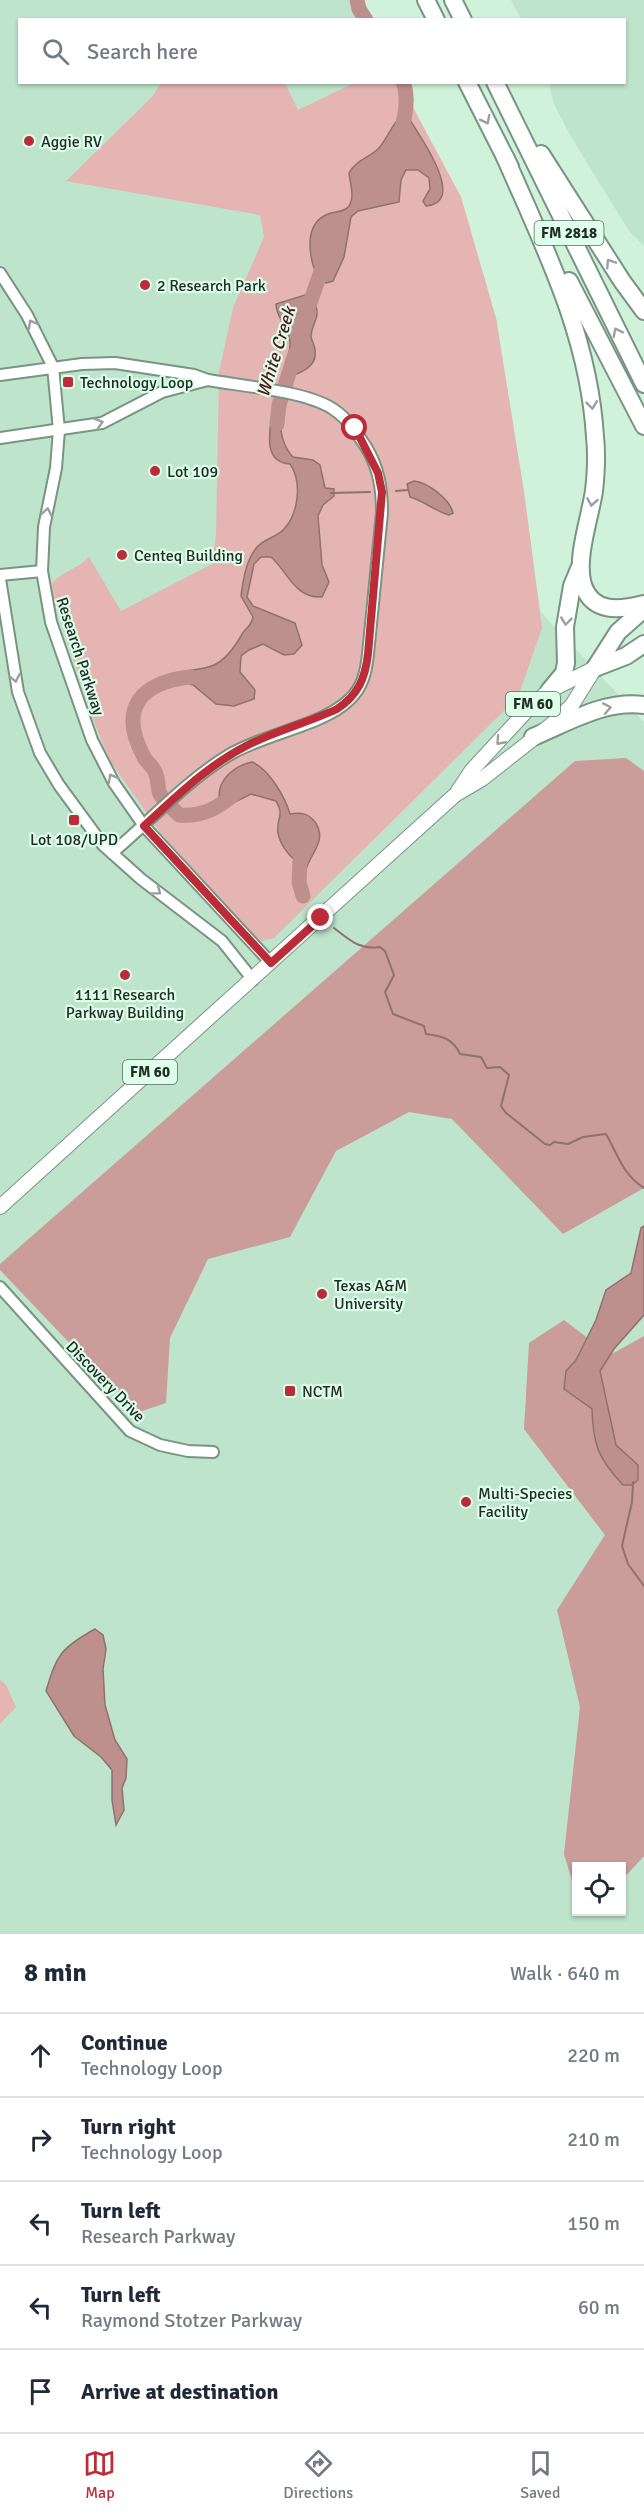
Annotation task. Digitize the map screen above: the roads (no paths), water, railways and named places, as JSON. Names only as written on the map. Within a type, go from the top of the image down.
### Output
[{"type":"highway","points":[[426,0],[435,18]]},
{"type":"highway","points":[[453,0],[462,18]]},
{"type":"highway","name":"FM 2818","points":[[468,84],[644,426]]},
{"type":"highway","points":[[497,84],[621,281],[644,311]]},
{"type":"highway","name":"FM 2818","points":[[497,84],[644,384]]},
{"type":"highway","points":[[505,157],[575,323],[587,374],[596,438],[596,465],[580,565],[568,606],[564,673],[549,691]]},
{"type":"highway","points":[[580,565],[582,583],[586,592],[598,605],[620,610],[644,604]]},
{"type":"highway","name":"FM 60","points":[[595,668],[618,632],[644,609]]},
{"type":"highway","name":"FM 60","points":[[595,668],[621,658],[644,644]]},
{"type":"highway","points":[[533,737],[593,711],[622,705],[644,705]]},
{"type":"main road","name":"FM 60","points":[[455,795],[472,770],[531,706],[549,691],[595,668]]},
{"type":"main road","name":"FM 60","points":[[0,1207],[455,795],[482,779],[552,724],[572,705],[595,668]]},
{"type":"street","name":"Research Parkway","points":[[0,273],[38,334],[53,368],[59,430],[56,468],[44,527],[42,571],[51,621],[92,740],[114,783],[144,826],[271,963]]},
{"type":"street","points":[[0,375],[115,363],[194,375],[208,380],[306,398],[333,408],[355,428],[370,453],[380,483],[382,513],[365,674],[358,690],[348,702],[337,709],[249,744],[203,773],[112,853]]},
{"type":"street","points":[[0,438],[102,423],[162,392],[208,380]]},
{"type":"street","points":[[42,571],[0,577],[18,692],[37,744],[59,785],[103,845],[141,879],[222,941],[253,980]]},
{"type":"street","name":"Discovery Drive","points":[[0,1287],[130,1431],[160,1445],[188,1451],[213,1452]]},
{"type":"waterway","name":"White Creek","points":[[357,0],[365,18]]},
{"type":"waterway","name":"White Creek","points":[[400,137],[405,117],[404,84]]},
{"type":"waterway","name":"White Creek","points":[[305,317],[325,260]]},
{"type":"waterway","name":"White Creek","points":[[277,424],[279,405],[295,354]]},
{"type":"waterway","points":[[396,491],[408,490]]},
{"type":"waterway","points":[[331,493],[370,492]]},
{"type":"waterway","name":"White Creek","points":[[191,677],[158,685],[139,701],[134,712],[133,725],[136,740],[144,757],[153,768],[160,794],[179,815],[204,813],[237,792]]},
{"type":"waterway","name":"White Creek","points":[[300,861],[299,882],[303,896]]},
{"type":"waterway","name":"White Creek","points":[[334,928],[355,943],[366,947],[380,947],[385,951],[394,975],[385,992],[393,1014],[424,1026],[426,1034],[447,1039],[460,1054],[481,1057],[487,1068],[500,1067],[509,1075],[501,1106],[506,1113],[545,1144],[550,1145],[554,1142],[568,1144],[583,1137],[606,1134],[626,1171],[644,1188]]},
{"type":"waterway","name":"White Creek","points":[[633,1482],[632,1502],[622,1546],[628,1564],[644,1586]]},
{"type":"place","name":"Aggie RV","points":[[29,141]]},
{"type":"place","name":"2 Research Park","points":[[145,285]]},
{"type":"place","name":"Technology Loop","points":[[68,382]]},
{"type":"place","name":"Lot 109","points":[[155,471]]},
{"type":"place","name":"Centeq Building","points":[[122,555]]},
{"type":"place","name":"Lot 108/UPD","points":[[74,820]]},
{"type":"place","name":"1111 Research Parkway Building","points":[[125,975]]},
{"type":"place","name":"Texas A&M University","points":[[322,1294]]},
{"type":"place","name":"NCTM","points":[[290,1391]]},
{"type":"place","name":"Multi-Species Facility","points":[[466,1502]]}]
